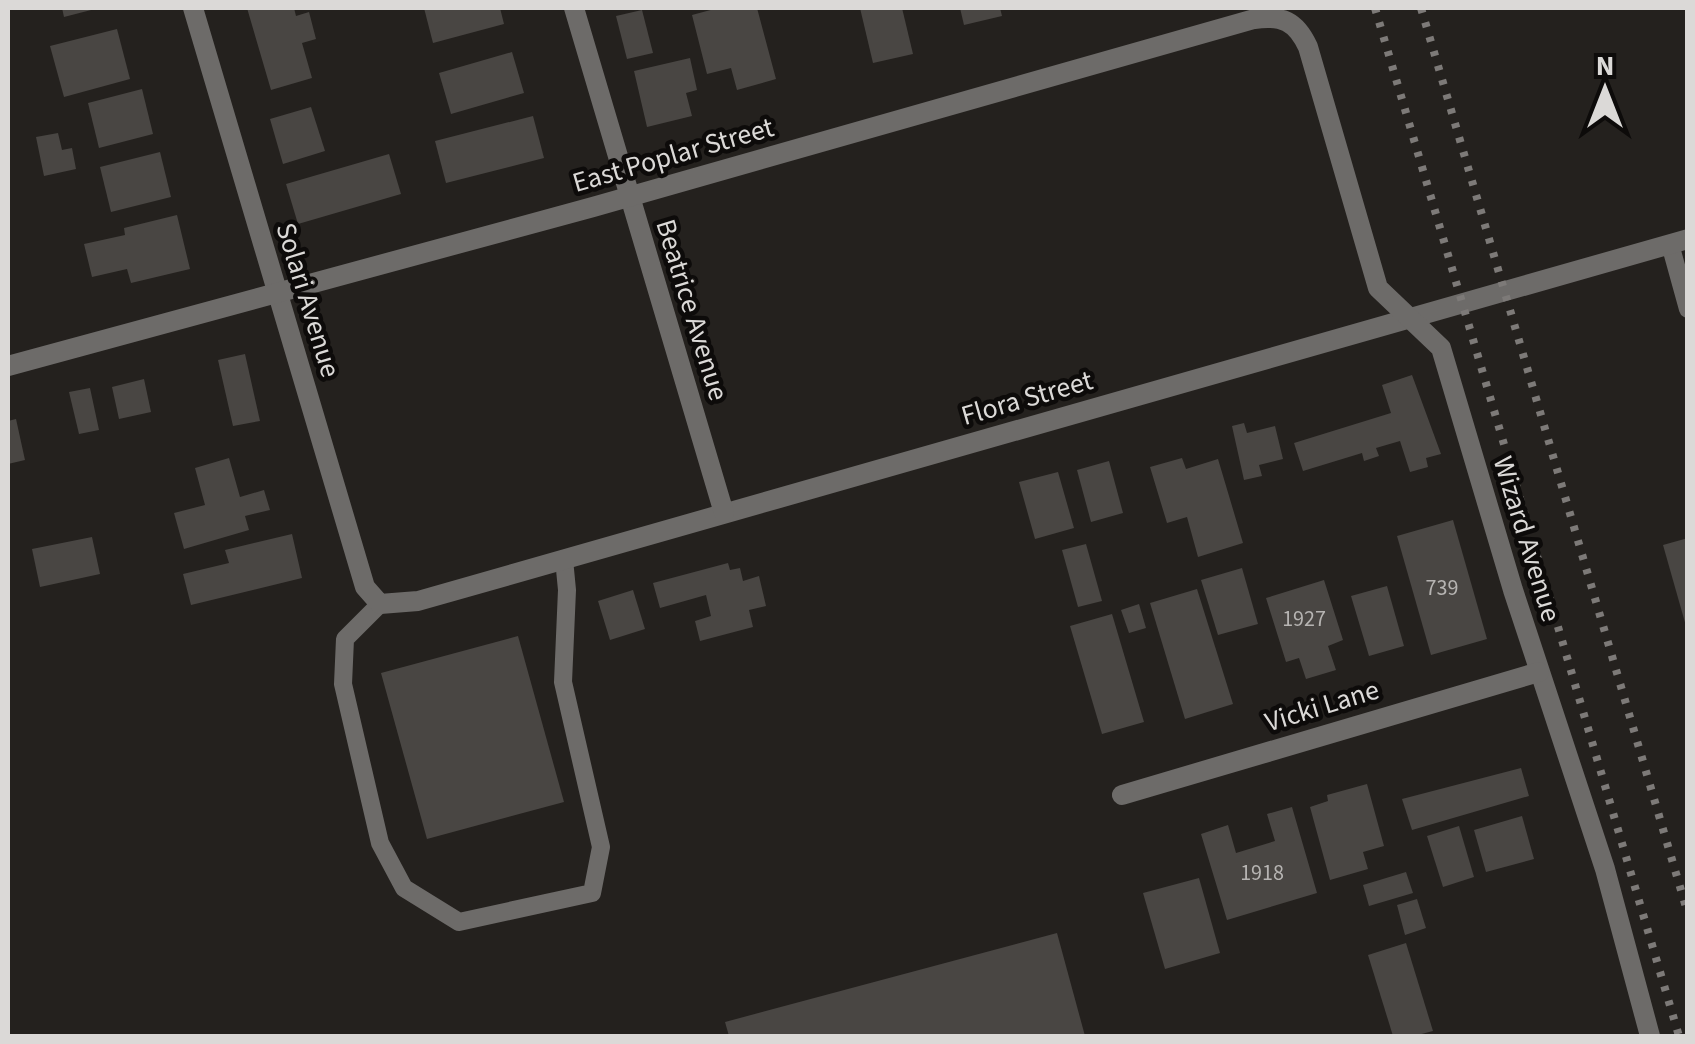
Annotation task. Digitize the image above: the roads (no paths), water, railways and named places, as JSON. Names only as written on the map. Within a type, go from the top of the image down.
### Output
[{"type":"street","name":"Solari Avenue","points":[[193,8],[366,587],[380,604]]},
{"type":"street","name":"Beatrice Avenue","points":[[574,8],[724,513]]},
{"type":"street","name":"East Poplar Street","points":[[8,366],[1254,19],[1281,18],[1300,29],[1318,79]]},
{"type":"street","name":"Wizard Avenue","points":[[1318,79],[1378,288],[1441,348],[1539,672],[1604,869],[1647,1036]]},
{"type":"street","name":"Flora Street","points":[[380,604],[418,600],[1679,242]]},
{"type":"street","name":"Vicki Lane","points":[[1122,795],[1539,672]]},
{"type":"lane","points":[[1679,242],[1688,309]]},
{"type":"lane","points":[[380,604],[345,639],[343,684],[380,843],[404,888],[459,922],[592,893],[601,847],[563,682],[567,590],[564,559]]},
{"type":"railway","points":[[1375,8],[1679,1036]]},
{"type":"railway","points":[[1421,8],[1688,914]]}]
